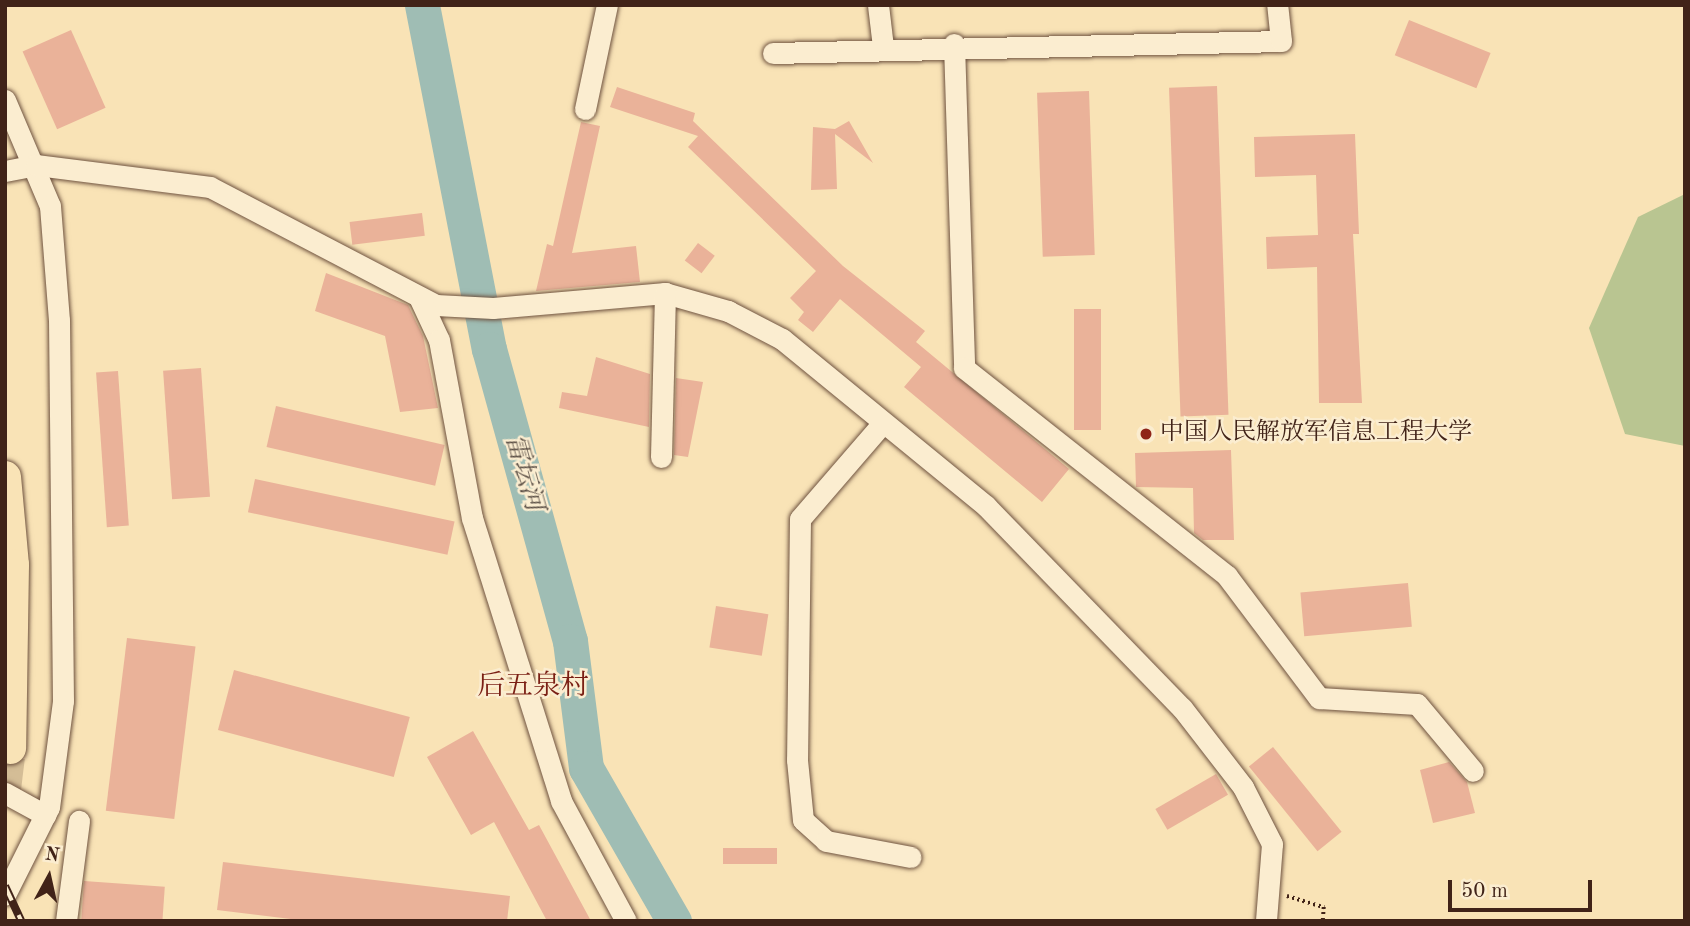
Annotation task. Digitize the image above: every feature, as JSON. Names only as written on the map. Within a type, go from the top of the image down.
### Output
[{"type":"highway","points":[[5,477],[13,565],[10,748]]},
{"type":"street","points":[[585,109],[607,5]]},
{"type":"street","points":[[878,5],[883,47]]},
{"type":"street","points":[[773,52],[954,44],[1281,41],[1277,5]]},
{"type":"street","points":[[954,44],[964,368],[1153,523],[1227,576],[1319,698],[1417,704],[1473,771]]},
{"type":"street","points":[[5,100],[36,165],[50,206],[59,320],[63,701],[46,815],[5,895]]},
{"type":"street","points":[[5,171],[36,165],[210,187],[428,301],[493,308],[665,293],[728,311],[782,340],[881,425],[986,506],[1182,708],[1243,787],[1272,844],[1266,921]]},
{"type":"street","points":[[661,457],[665,293]]},
{"type":"street","points":[[428,301],[439,340],[472,519],[561,801],[626,921]]},
{"type":"street","points":[[881,425],[800,519],[797,760],[803,820],[826,841],[911,857]]},
{"type":"street","points":[[5,793],[46,815]]},
{"type":"street","points":[[66,921],[79,821]]},
{"type":"path","points":[[1268,890],[1324,907],[1323,921]]},
{"type":"green space","points":[[1685,194],[1685,446],[1625,434],[1589,328],[1638,217]]},
{"type":"building","points":[[1409,20],[1491,53],[1476,88],[1395,55]]},
{"type":"building","points":[[71,30],[106,108],[57,129],[23,52]]},
{"type":"building","points":[[1217,86],[1228,415],[1181,416],[1169,88]]},
{"type":"building","points":[[617,87],[695,113],[693,121],[843,266],[925,331],[916,342],[1069,469],[1042,502],[904,387],[921,367],[840,299],[813,332],[798,320],[804,312],[790,298],[816,271],[688,147],[698,136],[610,107]]},
{"type":"building","points":[[1089,91],[1095,255],[1043,257],[1037,93]]},
{"type":"building","points":[[849,121],[873,163],[835,134],[837,189],[811,190],[813,127],[835,129]]},
{"type":"building","points":[[581,122],[600,126],[572,253],[636,246],[640,282],[536,291],[547,244],[553,246]]},
{"type":"building","points":[[1355,134],[1359,234],[1353,234],[1362,403],[1319,403],[1317,267],[1267,269],[1266,237],[1318,235],[1316,175],[1255,177],[1254,137]]},
{"type":"building","points":[[422,213],[425,236],[352,245],[350,222]]},
{"type":"building","points":[[698,243],[715,256],[702,273],[685,261]]},
{"type":"building","points":[[326,273],[408,305],[423,336],[438,408],[400,412],[385,336],[315,311]]},
{"type":"building","points":[[1074,309],[1101,309],[1101,430],[1074,430]]},
{"type":"building","points":[[596,357],[650,374],[649,427],[559,408],[562,392],[587,396]]},
{"type":"building","points":[[201,368],[210,497],[172,499],[163,371]]},
{"type":"building","points":[[118,371],[129,526],[107,527],[96,373]]},
{"type":"building","points":[[676,378],[703,382],[688,457],[674,455]]},
{"type":"building","points":[[276,406],[445,445],[435,486],[267,447]]},
{"type":"building","points":[[1231,450],[1234,540],[1203,540],[1194,533],[1193,488],[1136,487],[1135,453]]},
{"type":"building","points":[[255,479],[455,521],[447,555],[248,512]]},
{"type":"building","points":[[1408,583],[1412,627],[1304,636],[1300,592]]},
{"type":"building","points":[[716,606],[768,614],[762,656],[709,647]]},
{"type":"building","points":[[127,638],[195,646],[174,819],[106,811]]},
{"type":"building","points":[[234,670],[410,717],[394,777],[218,730]]},
{"type":"building","points":[[473,731],[529,830],[539,825],[591,921],[547,921],[494,822],[471,835],[427,757]]},
{"type":"building","points":[[1273,747],[1342,832],[1318,851],[1249,767]]},
{"type":"building","points":[[1449,762],[1467,782],[1475,813],[1433,823],[1420,770]]},
{"type":"building","points":[[1216,774],[1228,795],[1167,830],[1155,809]]},
{"type":"building","points":[[723,848],[777,848],[777,864],[723,864]]},
{"type":"building","points":[[223,862],[510,896],[507,921],[307,921],[217,910]]},
{"type":"building","points":[[84,881],[165,887],[162,921],[81,919]]},
{"type":"waterway","name":"雷坛河","points":[[422,5],[489,349],[570,641],[586,768],[674,921]]},
{"type":"tunnel","points":[[5,789],[10,748]]},
{"type":"railway","points":[[5,886],[21,921]]},
{"type":"place","name":"中国人民解放军信息工程大学","points":[[1146,434]]},
{"type":"district","name":"后五泉村","points":[[533,687]]}]
